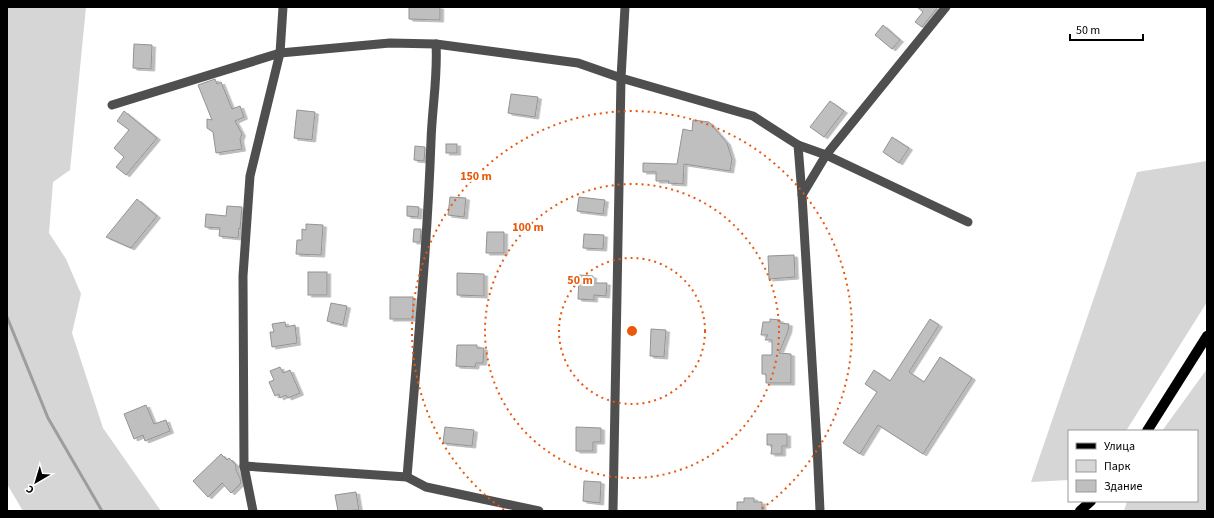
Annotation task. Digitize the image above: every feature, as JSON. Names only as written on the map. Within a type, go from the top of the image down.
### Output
[{"type":"main road","points":[[1148,430],[1207,336]]},
{"type":"main road","points":[[1080,511],[1090,502]]},
{"type":"street","points":[[253,511],[244,466],[243,276],[250,176],[280,53],[283,7]]},
{"type":"street","points":[[613,511],[621,78],[625,7]]},
{"type":"street","points":[[802,195],[826,155],[946,7]]},
{"type":"street","points":[[112,105],[280,53],[390,43],[436,44],[578,63],[621,78],[753,116],[798,145],[826,155],[968,222]]},
{"type":"street","points":[[407,477],[428,213],[432,116],[437,61],[436,44]]},
{"type":"street","points":[[798,145],[818,445],[820,511]]},
{"type":"street","points":[[244,466],[407,477],[426,487],[539,511]]},
{"type":"green space","points":[[7,7],[86,7],[70,170],[53,182],[49,233],[66,259],[81,294],[72,333],[103,428],[161,511],[23,511],[7,484]]},
{"type":"green space","points":[[1207,161],[1207,302],[1127,430],[1068,430],[1068,480],[1031,482],[1137,172]]},
{"type":"green space","points":[[1207,369],[1207,511],[1124,511],[1127,502],[1198,502],[1198,430],[1163,430]]},
{"type":"building","points":[[409,7],[440,7],[440,20],[409,19]]},
{"type":"building","points":[[917,7],[938,7],[922,27],[915,22],[923,12]]},
{"type":"building","points":[[883,25],[900,40],[892,49],[875,35]]},
{"type":"building","points":[[134,44],[152,45],[151,69],[133,68]]},
{"type":"building","points":[[215,79],[217,84],[221,82],[232,109],[240,106],[244,117],[235,121],[242,134],[240,139],[242,149],[216,153],[213,132],[207,128],[207,119],[212,120],[198,85]]},
{"type":"building","points":[[511,94],[538,97],[535,117],[508,113]]},
{"type":"building","points":[[830,101],[844,111],[824,137],[810,127]]},
{"type":"building","points":[[297,110],[315,112],[312,140],[294,138]]},
{"type":"building","points":[[124,111],[157,138],[126,175],[116,167],[124,157],[114,148],[129,130],[117,121]]},
{"type":"building","points":[[693,120],[709,122],[727,143],[732,159],[730,171],[684,164],[683,184],[668,183],[669,181],[656,181],[656,172],[643,172],[643,163],[677,164],[683,129],[692,131]]},
{"type":"building","points":[[892,137],[909,148],[899,163],[883,152]]},
{"type":"building","points":[[446,144],[457,144],[457,153],[446,153]]},
{"type":"building","points":[[415,146],[425,147],[424,161],[414,160]]},
{"type":"building","points":[[450,197],[466,198],[464,217],[448,215]]},
{"type":"building","points":[[579,197],[605,200],[603,214],[577,211]]},
{"type":"building","points":[[137,199],[157,216],[131,248],[106,237]]},
{"type":"building","points":[[227,206],[242,207],[238,238],[219,236],[220,228],[205,227],[206,214],[226,216]]},
{"type":"building","points":[[407,206],[419,207],[418,217],[407,216]]},
{"type":"building","points":[[306,224],[323,225],[321,255],[296,254],[297,240],[302,240],[302,229],[306,230]]},
{"type":"building","points":[[414,229],[421,229],[420,242],[413,242]]},
{"type":"building","points":[[487,232],[504,232],[504,253],[486,253]]},
{"type":"building","points":[[584,234],[604,235],[603,249],[583,248]]},
{"type":"building","points":[[794,255],[795,277],[769,279],[768,256]]},
{"type":"building","points":[[308,272],[327,272],[327,295],[308,295]]},
{"type":"building","points":[[457,273],[484,274],[484,296],[457,295]]},
{"type":"building","points":[[579,275],[593,276],[593,283],[607,283],[606,296],[594,295],[594,300],[578,299]]},
{"type":"building","points":[[390,297],[413,297],[413,319],[390,319]]},
{"type":"building","points":[[331,303],[347,306],[343,325],[327,321]]},
{"type":"building","points":[[770,319],[780,320],[780,323],[789,324],[788,331],[779,353],[791,354],[791,383],[766,383],[766,374],[762,374],[762,355],[772,355],[772,340],[765,340],[768,335],[761,335],[763,322],[770,322]]},
{"type":"building","points":[[930,319],[939,325],[909,372],[924,382],[940,357],[972,378],[923,454],[878,425],[860,454],[843,443],[877,392],[865,384],[874,370],[890,381]]},
{"type":"building","points":[[285,322],[286,327],[295,325],[297,343],[272,347],[270,332],[274,332],[272,324]]},
{"type":"building","points":[[651,329],[666,330],[664,357],[650,356]]},
{"type":"building","points":[[457,345],[477,345],[477,348],[484,348],[483,363],[476,363],[475,367],[456,366]]},
{"type":"building","points":[[280,367],[283,373],[290,370],[300,393],[288,398],[286,395],[280,398],[279,394],[275,396],[269,382],[274,380],[270,371]]},
{"type":"building","points":[[146,405],[154,424],[166,420],[170,431],[145,441],[143,435],[134,439],[124,414]]},
{"type":"building","points":[[445,427],[474,430],[472,446],[443,443]]},
{"type":"building","points":[[576,427],[601,428],[601,442],[593,442],[593,451],[576,451]]},
{"type":"building","points":[[767,434],[787,434],[787,446],[782,446],[782,454],[771,454],[772,445],[767,445]]},
{"type":"building","points":[[221,454],[227,460],[229,458],[236,465],[236,470],[241,483],[231,493],[222,483],[208,497],[193,481]]},
{"type":"building","points":[[584,481],[601,482],[600,503],[583,501]]},
{"type":"building","points":[[356,492],[359,510],[338,511],[335,495]]},
{"type":"building","points":[[744,498],[754,498],[754,502],[762,502],[762,511],[737,511],[737,502],[744,502]]},
{"type":"waterway","points":[[7,317],[48,418],[102,511]]}]
